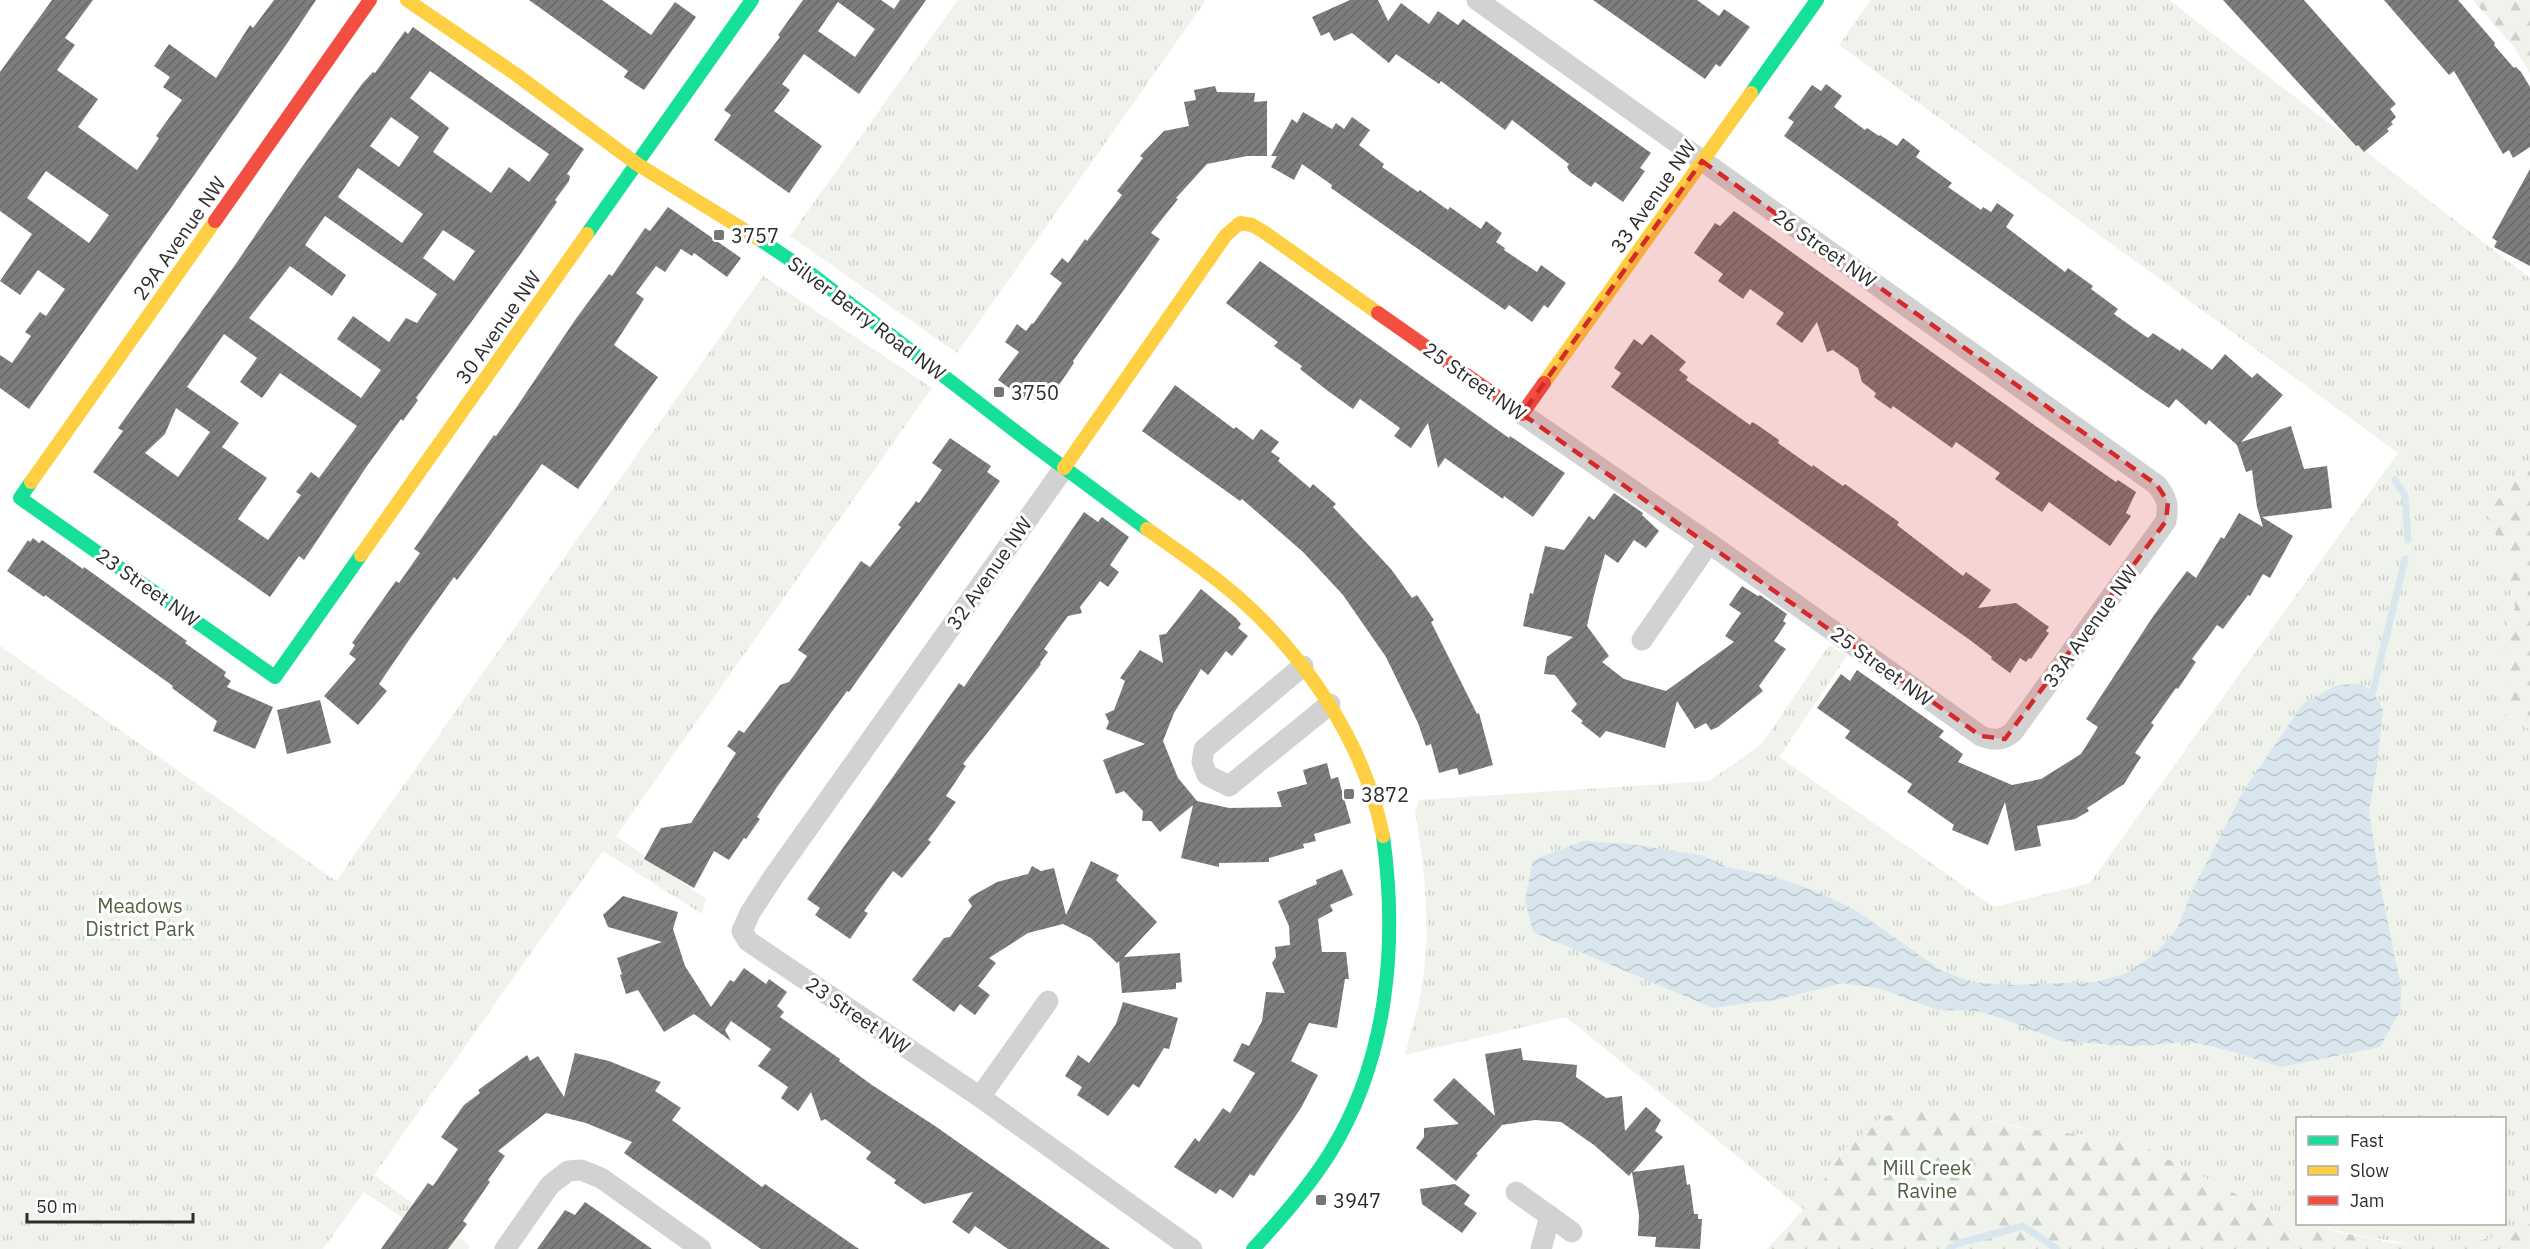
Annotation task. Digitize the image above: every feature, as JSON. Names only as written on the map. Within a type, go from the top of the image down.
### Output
[{"type":"street","name":"29A Avenue NW","points":[[20,498],[370,0]]},
{"type":"street","name":"Silver Berry Road NW","points":[[407,0],[514,73],[637,164],[771,246],[810,273],[1064,468],[1197,565],[1246,605],[1303,666],[1330,704],[1354,747],[1368,780],[1377,812],[1386,861],[1389,948],[1384,1013],[1366,1080],[1334,1146],[1312,1180],[1252,1249]]},
{"type":"street","name":"30 Avenue NW","points":[[275,676],[752,0]]},
{"type":"street","name":"26 Street NW","points":[[1477,0],[2157,485],[2168,502]]},
{"type":"street","name":"33 Avenue NW","points":[[1522,414],[1816,0]]},
{"type":"street","name":"25 Street NW","points":[[1240,223],[1252,225],[1264,232],[1981,736],[1999,740]]},
{"type":"street","name":"32 Avenue NW","points":[[742,928],[774,876],[1064,468],[1226,235],[1240,223]]},
{"type":"street","name":"23 Street NW","points":[[20,498],[275,676]]},
{"type":"street","name":"33A Avenue NW","points":[[1999,740],[2005,739],[2013,732],[2166,521],[2168,502]]},
{"type":"street","points":[[1642,640],[1709,543]]},
{"type":"street","points":[[1303,666],[1204,748],[1202,762],[1207,775],[1228,786],[1330,704]]},
{"type":"street","name":"23 Street NW","points":[[742,928],[744,936],[754,944],[980,1097],[1192,1249]]},
{"type":"street","points":[[980,1097],[1047,1001]]},
{"type":"street","points":[[505,1249],[550,1185],[559,1176],[575,1170],[595,1175],[701,1249]]},
{"type":"street","points":[[1516,1192],[1572,1232]]},
{"type":"street","points":[[1541,1249],[1550,1216]]},
{"type":"highlighted area","points":[[1702,161],[2157,485],[2168,502],[2166,521],[2005,739],[1981,736],[1522,414]]},
{"type":"green space","points":[[958,0],[1206,0],[957,353],[790,236]]},
{"type":"green space","points":[[1871,0],[2169,0],[2530,278],[2530,458],[2487,514],[2491,518],[2515,607],[2503,635],[2504,713],[2530,730],[2530,1224],[2476,1242],[2451,1245],[2390,1241],[2317,1225],[2506,1225],[2506,1117],[2296,1117],[2296,1218],[2259,1206],[2125,1139],[2029,1129],[1926,1106],[1882,1117],[1844,1150],[1803,1210],[1566,1017],[1405,1055],[1418,1008],[1426,947],[1426,902],[1415,812],[1419,800],[1709,781],[1761,745],[1829,645],[1847,656],[1779,757],[1994,907],[2090,883],[2398,453],[1839,45]]},
{"type":"green space","points":[[2473,0],[2530,0],[2530,73],[2513,46]]},
{"type":"green space","name":"Meadows District Park","points":[[763,276],[932,388],[616,836],[706,899],[702,914],[603,851],[374,1175],[470,1246],[468,1249],[450,1249],[364,1192],[323,1249],[0,1249],[0,646],[336,881]]},
{"type":"green space","points":[[2530,458],[2530,730],[2504,713],[2503,635],[2515,607],[2491,518],[2487,514]]},
{"type":"green space","name":"Mill Creek Ravine","points":[[1926,1106],[2026,1129],[2125,1139],[2259,1206],[2296,1218],[2296,1225],[2316,1225],[2338,1232],[2393,1243],[2466,1244],[2530,1224],[2530,1249],[1767,1249],[1803,1210],[1844,1150],[1882,1117]]},
{"type":"water","points":[[2360,684],[2373,691],[2383,710],[2369,811],[2380,884],[2401,987],[2400,1011],[2380,1047],[2281,1067],[2192,1042],[2132,1046],[2061,1041],[1977,1011],[1938,1010],[1881,989],[1843,983],[1780,999],[1713,1008],[1533,932],[1525,900],[1533,860],[1583,841],[1629,844],[1701,855],[1727,867],[1768,875],[1813,890],[1854,909],[1941,970],[1971,982],[2008,985],[2096,982],[2127,973],[2155,954],[2177,929],[2193,889],[2244,790],[2303,704],[2337,685]]},
{"type":"building","points":[[52,0],[93,0],[65,38],[75,45],[57,70],[98,99],[78,127],[137,170],[159,138],[156,136],[182,100],[163,87],[170,77],[154,66],[169,44],[216,78],[250,25],[253,28],[274,0],[316,0],[29,409],[0,388],[0,355],[12,363],[31,336],[25,332],[40,312],[46,316],[65,289],[38,270],[20,295],[0,281],[32,234],[0,211],[0,72]],"holes":[[[46,171],[109,215],[89,243],[27,198]]]},
{"type":"building","points":[[529,0],[602,0],[651,35],[675,2],[696,17],[644,90],[624,77],[628,71]]},
{"type":"building","points":[[803,0],[881,0],[894,9],[900,0],[926,0],[859,94],[804,54],[782,84],[790,90],[774,111],[822,146],[789,193],[714,140],[731,115],[724,110],[780,37],[778,35]],"holes":[[[838,2],[875,29],[855,57],[818,31]]]},
{"type":"building","points":[[1350,0],[1378,0],[1388,21],[1401,3],[1429,24],[1438,11],[1458,25],[1463,19],[1651,153],[1640,168],[1645,171],[1623,202],[1595,182],[1591,187],[1570,172],[1567,167],[1569,164],[1512,120],[1505,130],[1441,81],[1439,84],[1396,54],[1389,63],[1352,33],[1334,41],[1329,32],[1321,36],[1312,17]]},
{"type":"building","points":[[1593,0],[1697,0],[1719,16],[1724,9],[1750,27],[1720,67],[1716,64],[1705,79]]},
{"type":"building","points":[[2223,0],[2304,0],[2396,104],[2390,109],[2396,117],[2387,129],[2389,131],[2364,152],[2358,145],[2356,146]]},
{"type":"building","points":[[2384,0],[2458,0],[2514,68],[2516,67],[2521,72],[2530,87],[2530,147],[2513,158],[2509,150],[2503,154],[2454,71],[2449,75]]},
{"type":"building","points":[[413,27],[584,149],[567,174],[570,176],[569,181],[555,200],[557,202],[522,252],[416,398],[418,400],[403,421],[401,419],[367,466],[304,560],[299,556],[270,597],[93,472],[123,431],[118,428],[235,265],[299,171],[362,84],[373,72],[375,73],[405,31],[408,34]],"holes":[[[430,71],[549,154],[529,182],[509,167],[491,193],[433,152],[449,128],[410,98]],[[391,117],[419,137],[399,167],[370,146]],[[358,168],[423,214],[402,243],[338,197]],[[325,216],[437,294],[417,323],[406,318],[389,342],[353,316],[337,339],[381,370],[361,398],[249,318],[290,266],[332,296],[346,275],[305,245]],[[443,230],[475,251],[454,281],[423,258]],[[224,334],[257,358],[240,382],[262,398],[280,373],[357,426],[319,478],[311,472],[296,492],[301,495],[268,540],[238,519],[267,478],[222,447],[239,423],[187,387]],[[176,408],[210,432],[178,477],[145,453],[165,434]]]},
{"type":"building","points":[[1826,84],[1842,96],[1834,107],[1865,130],[1867,128],[1897,146],[1903,138],[1920,151],[1916,157],[1952,183],[1948,187],[1981,210],[1983,207],[1991,212],[1997,203],[2014,215],[2006,227],[2065,272],[2068,268],[2093,286],[2091,289],[2118,309],[2114,314],[2148,338],[2153,333],[2180,351],[2182,348],[2212,370],[2225,354],[2252,378],[2257,373],[2283,395],[2241,442],[2291,426],[2304,469],[2327,466],[2332,508],[2262,517],[2293,536],[2270,578],[2263,574],[2250,596],[2248,595],[2223,629],[2217,625],[2192,659],[2196,662],[2151,723],[2154,725],[2135,753],[2141,757],[2124,784],[2087,808],[2089,811],[2075,819],[2037,826],[2041,846],[2015,851],[2005,802],[1988,845],[1952,830],[1954,825],[1907,792],[1912,784],[1845,738],[1850,731],[1817,708],[1841,674],[1850,681],[1857,670],[1944,731],[1939,737],[1963,754],[1958,762],[2012,785],[2041,779],[2081,754],[2098,727],[2086,719],[2154,615],[2187,571],[2196,578],[2221,537],[2224,539],[2239,513],[2263,527],[2257,507],[2252,470],[2246,472],[2237,445],[2209,420],[2206,425],[2176,399],[2169,408],[2145,392],[1784,136],[1794,122],[1788,118],[1812,85],[1821,91]]},
{"type":"building","points":[[1215,86],[1217,92],[1255,93],[1254,102],[1267,101],[1267,156],[1247,156],[1207,164],[1176,198],[1178,199],[1151,233],[1160,239],[1073,361],[1074,363],[1061,382],[1044,403],[1031,393],[1026,400],[998,380],[1019,352],[1005,342],[1017,324],[1026,331],[1033,324],[1062,283],[1050,274],[1062,258],[1068,263],[1085,239],[1087,241],[1122,195],[1117,191],[1143,158],[1140,156],[1164,131],[1189,126],[1184,102],[1196,100],[1194,90]]},
{"type":"building","points":[[1303,112],[1332,129],[1336,123],[1344,129],[1352,117],[1370,130],[1359,145],[1384,164],[1382,167],[1448,210],[1450,207],[1481,229],[1486,221],[1502,233],[1496,242],[1505,248],[1504,250],[1537,272],[1541,265],[1566,283],[1548,308],[1544,305],[1532,322],[1509,305],[1505,310],[1331,188],[1332,185],[1302,164],[1294,180],[1271,167],[1277,156],[1271,156],[1292,119],[1297,123]]},
{"type":"building","points":[[2530,169],[2530,266],[2494,247],[2497,241],[2492,238]]},
{"type":"building","points":[[668,207],[741,258],[727,277],[694,253],[692,256],[681,249],[665,272],[656,266],[636,293],[644,299],[614,345],[658,377],[578,489],[542,464],[457,580],[454,577],[409,640],[379,684],[387,691],[358,725],[324,696],[356,659],[349,654],[355,645],[352,643],[396,581],[399,583],[420,553],[414,549],[494,435],[496,436],[516,408],[575,320],[609,274],[612,276],[645,228],[650,231]]},
{"type":"building","points":[[1734,211],[2030,422],[2116,482],[2118,480],[2136,492],[2126,513],[2131,516],[2110,546],[2049,502],[2042,512],[1995,479],[2000,473],[1956,442],[1952,448],[1893,406],[1891,409],[1874,397],[1876,393],[1862,382],[1858,368],[1833,350],[1827,352],[1817,322],[1802,343],[1776,324],[1784,313],[1750,289],[1743,299],[1718,281],[1723,274],[1694,253],[1715,223],[1720,226]]},
{"type":"building","points":[[1260,261],[1509,438],[1510,436],[1565,473],[1533,517],[1445,458],[1438,468],[1428,423],[1411,448],[1394,436],[1400,428],[1360,399],[1353,409],[1300,369],[1302,366],[1274,346],[1278,342],[1226,303]]},
{"type":"building","points":[[1651,334],[1686,362],[1679,370],[1688,377],[1686,380],[1750,425],[1752,422],[1756,424],[1812,467],[1813,465],[1843,486],[1845,484],[1899,522],[1897,525],[1963,576],[1966,572],[1991,590],[1978,608],[2016,603],[2049,627],[2046,631],[2049,633],[2031,659],[2029,658],[2026,662],[2020,658],[2010,673],[1970,640],[1611,387],[1621,373],[1614,368],[1634,339],[1642,345]]},
{"type":"building","points":[[1175,385],[1234,429],[1236,427],[1253,440],[1261,429],[1279,442],[1271,452],[1280,458],[1278,461],[1310,488],[1313,484],[1336,504],[1333,507],[1391,569],[1412,598],[1417,595],[1434,620],[1431,622],[1477,714],[1479,713],[1493,765],[1459,775],[1457,768],[1439,773],[1431,744],[1426,746],[1418,723],[1386,657],[1343,595],[1303,552],[1242,499],[1240,501],[1142,431]]},
{"type":"building","points":[[950,438],[991,466],[987,472],[1000,481],[849,692],[847,691],[777,787],[757,817],[760,819],[746,839],[744,838],[729,860],[714,851],[694,888],[644,859],[661,828],[691,823],[736,753],[727,746],[739,730],[744,733],[780,685],[789,682],[795,674],[807,656],[798,650],[861,561],[870,567],[901,527],[898,525],[916,501],[919,503],[942,470],[932,463]]},
{"type":"building","points":[[1614,493],[1643,513],[1642,515],[1659,531],[1646,548],[1634,540],[1618,563],[1605,554],[1594,595],[1587,626],[1609,656],[1602,662],[1624,679],[1666,691],[1734,642],[1725,636],[1741,613],[1729,605],[1742,586],[1760,595],[1787,614],[1783,621],[1786,623],[1774,641],[1786,649],[1759,686],[1763,691],[1718,727],[1711,730],[1706,723],[1695,729],[1677,701],[1665,748],[1606,731],[1600,738],[1581,723],[1583,721],[1571,711],[1577,704],[1555,675],[1544,674],[1547,657],[1573,637],[1523,626],[1530,593],[1533,594],[1545,546],[1564,550],[1589,516],[1594,520]]},
{"type":"building","points":[[1084,512],[1098,522],[1102,517],[1129,537],[1110,565],[1119,572],[1108,587],[1100,581],[1080,607],[1082,613],[1068,616],[1044,649],[1048,652],[1041,664],[963,764],[966,766],[946,796],[956,802],[928,840],[931,842],[902,878],[893,871],[864,911],[868,913],[850,939],[815,915],[820,908],[807,899],[959,683],[964,687]]},
{"type":"building","points":[[33,538],[39,543],[42,540],[83,569],[84,567],[187,641],[185,643],[226,672],[224,676],[231,681],[227,687],[273,707],[255,749],[213,731],[217,721],[172,688],[173,686],[45,595],[44,597],[7,571],[28,540],[30,542]]},
{"type":"building","points":[[1201,589],[1236,618],[1241,624],[1238,628],[1248,636],[1232,656],[1226,651],[1208,675],[1201,669],[1174,713],[1163,741],[1178,778],[1197,801],[1229,808],[1282,807],[1277,792],[1307,784],[1303,770],[1327,763],[1331,779],[1338,777],[1351,823],[1314,834],[1316,841],[1303,844],[1304,848],[1269,858],[1269,862],[1219,863],[1219,867],[1181,858],[1193,805],[1160,832],[1151,821],[1142,821],[1143,811],[1124,791],[1116,794],[1103,760],[1145,744],[1106,729],[1109,722],[1105,714],[1114,710],[1125,681],[1120,678],[1140,650],[1163,663],[1159,635],[1166,634]]},
{"type":"building","points":[[320,700],[331,743],[287,754],[277,710]]},
{"type":"building","points":[[1091,861],[1119,875],[1116,880],[1157,922],[1124,957],[1180,953],[1182,982],[1176,983],[1176,989],[1122,993],[1119,961],[1117,963],[1091,938],[1063,924],[1028,933],[989,958],[996,963],[978,986],[990,995],[975,1015],[960,1004],[954,1012],[912,980],[944,938],[950,937],[972,906],[968,900],[972,896],[997,882],[1028,874],[1032,866],[1041,871],[1054,868],[1066,915]]},
{"type":"building","points":[[1342,869],[1353,895],[1330,905],[1333,911],[1318,919],[1322,952],[1346,952],[1349,979],[1345,979],[1337,1028],[1309,1023],[1291,1061],[1318,1075],[1301,1108],[1254,1176],[1250,1174],[1233,1198],[1220,1189],[1216,1194],[1174,1167],[1195,1138],[1199,1142],[1223,1108],[1230,1113],[1255,1073],[1233,1061],[1242,1043],[1249,1046],[1262,1021],[1266,992],[1285,993],[1272,963],[1276,957],[1275,947],[1290,945],[1289,926],[1278,901],[1317,884],[1316,880]]},
{"type":"building","points":[[623,896],[678,912],[673,929],[685,966],[711,1007],[730,980],[734,982],[744,968],[766,984],[769,979],[787,992],[777,1006],[784,1012],[780,1017],[840,1059],[839,1061],[872,1085],[935,1126],[1110,1249],[1008,1249],[975,1226],[969,1234],[952,1222],[973,1192],[924,1204],[894,1183],[896,1180],[866,1159],[871,1152],[825,1119],[821,1121],[811,1092],[798,1111],[781,1098],[788,1087],[758,1066],[771,1049],[731,1021],[725,1030],[731,1041],[694,1014],[664,1032],[638,990],[626,994],[620,975],[622,974],[617,958],[662,942],[608,927],[603,915]]},
{"type":"building","points":[[1123,1002],[1178,1018],[1169,1049],[1164,1048],[1139,1088],[1133,1084],[1108,1116],[1077,1095],[1082,1087],[1065,1076],[1078,1055],[1089,1063],[1116,1024]]},
{"type":"building","points":[[1521,1048],[1523,1060],[1577,1065],[1576,1077],[1606,1098],[1622,1096],[1625,1131],[1646,1107],[1661,1120],[1655,1131],[1663,1137],[1633,1172],[1684,1165],[1687,1185],[1690,1184],[1694,1214],[1698,1214],[1698,1219],[1702,1219],[1700,1249],[1655,1247],[1656,1237],[1638,1236],[1639,1215],[1632,1172],[1629,1176],[1594,1145],[1561,1122],[1535,1120],[1502,1125],[1456,1181],[1416,1148],[1424,1137],[1424,1128],[1459,1124],[1433,1100],[1454,1078],[1495,1116],[1485,1054]]},
{"type":"building","points":[[575,1053],[609,1061],[661,1082],[655,1091],[681,1108],[672,1120],[762,1187],[765,1184],[859,1249],[761,1249],[624,1153],[632,1142],[586,1123],[546,1113],[498,1151],[505,1156],[463,1221],[467,1224],[448,1249],[381,1249],[428,1183],[433,1186],[458,1149],[441,1137],[464,1105],[480,1093],[478,1090],[527,1055],[530,1061],[538,1056],[564,1097]]},
{"type":"building","points":[[1455,1184],[1470,1195],[1464,1204],[1477,1213],[1462,1233],[1422,1204],[1420,1189]]},
{"type":"building","points":[[585,1202],[652,1249],[537,1249],[565,1210],[575,1215]]},
{"type":"waterway","points":[[2395,480],[2405,496],[2408,540]]},
{"type":"waterway","points":[[2373,691],[2405,559]]},
{"type":"waterway","points":[[1949,1249],[1956,1244],[2023,1226],[2057,1249]]},
{"type":"traffic: fast","points":[[587,234],[752,0]]},
{"type":"traffic: fast","points":[[1751,93],[1817,0]]},
{"type":"traffic: fast","points":[[759,239],[810,273],[1032,444],[1147,529]]},
{"type":"traffic: fast","points":[[31,482],[20,498],[275,677],[361,555]]},
{"type":"traffic: fast","points":[[1253,1249],[1294,1203],[1322,1166],[1350,1117],[1365,1079],[1384,1000],[1388,959],[1389,918],[1383,836]]},
{"type":"traffic: slow","points":[[407,0],[514,73],[637,164],[759,239]]},
{"type":"traffic: slow","points":[[1544,383],[1751,93]]},
{"type":"traffic: slow","points":[[31,482],[215,221]]},
{"type":"traffic: slow","points":[[1064,468],[1226,235],[1240,223],[1252,225],[1264,232],[1378,313]]},
{"type":"traffic: slow","points":[[361,555],[587,234]]},
{"type":"traffic: slow","points":[[1147,529],[1239,598],[1288,648],[1310,676],[1348,737],[1363,769],[1383,836]]},
{"type":"traffic: jam","points":[[215,221],[370,0]]},
{"type":"traffic: jam","points":[[1378,313],[1522,414],[1544,383]]},
{"type":"place","name":"3757","points":[[719,235]]},
{"type":"place","name":"3750","points":[[999,392]]},
{"type":"place","name":"3872","points":[[1349,794]]},
{"type":"place","name":"3947","points":[[1321,1200]]}]
